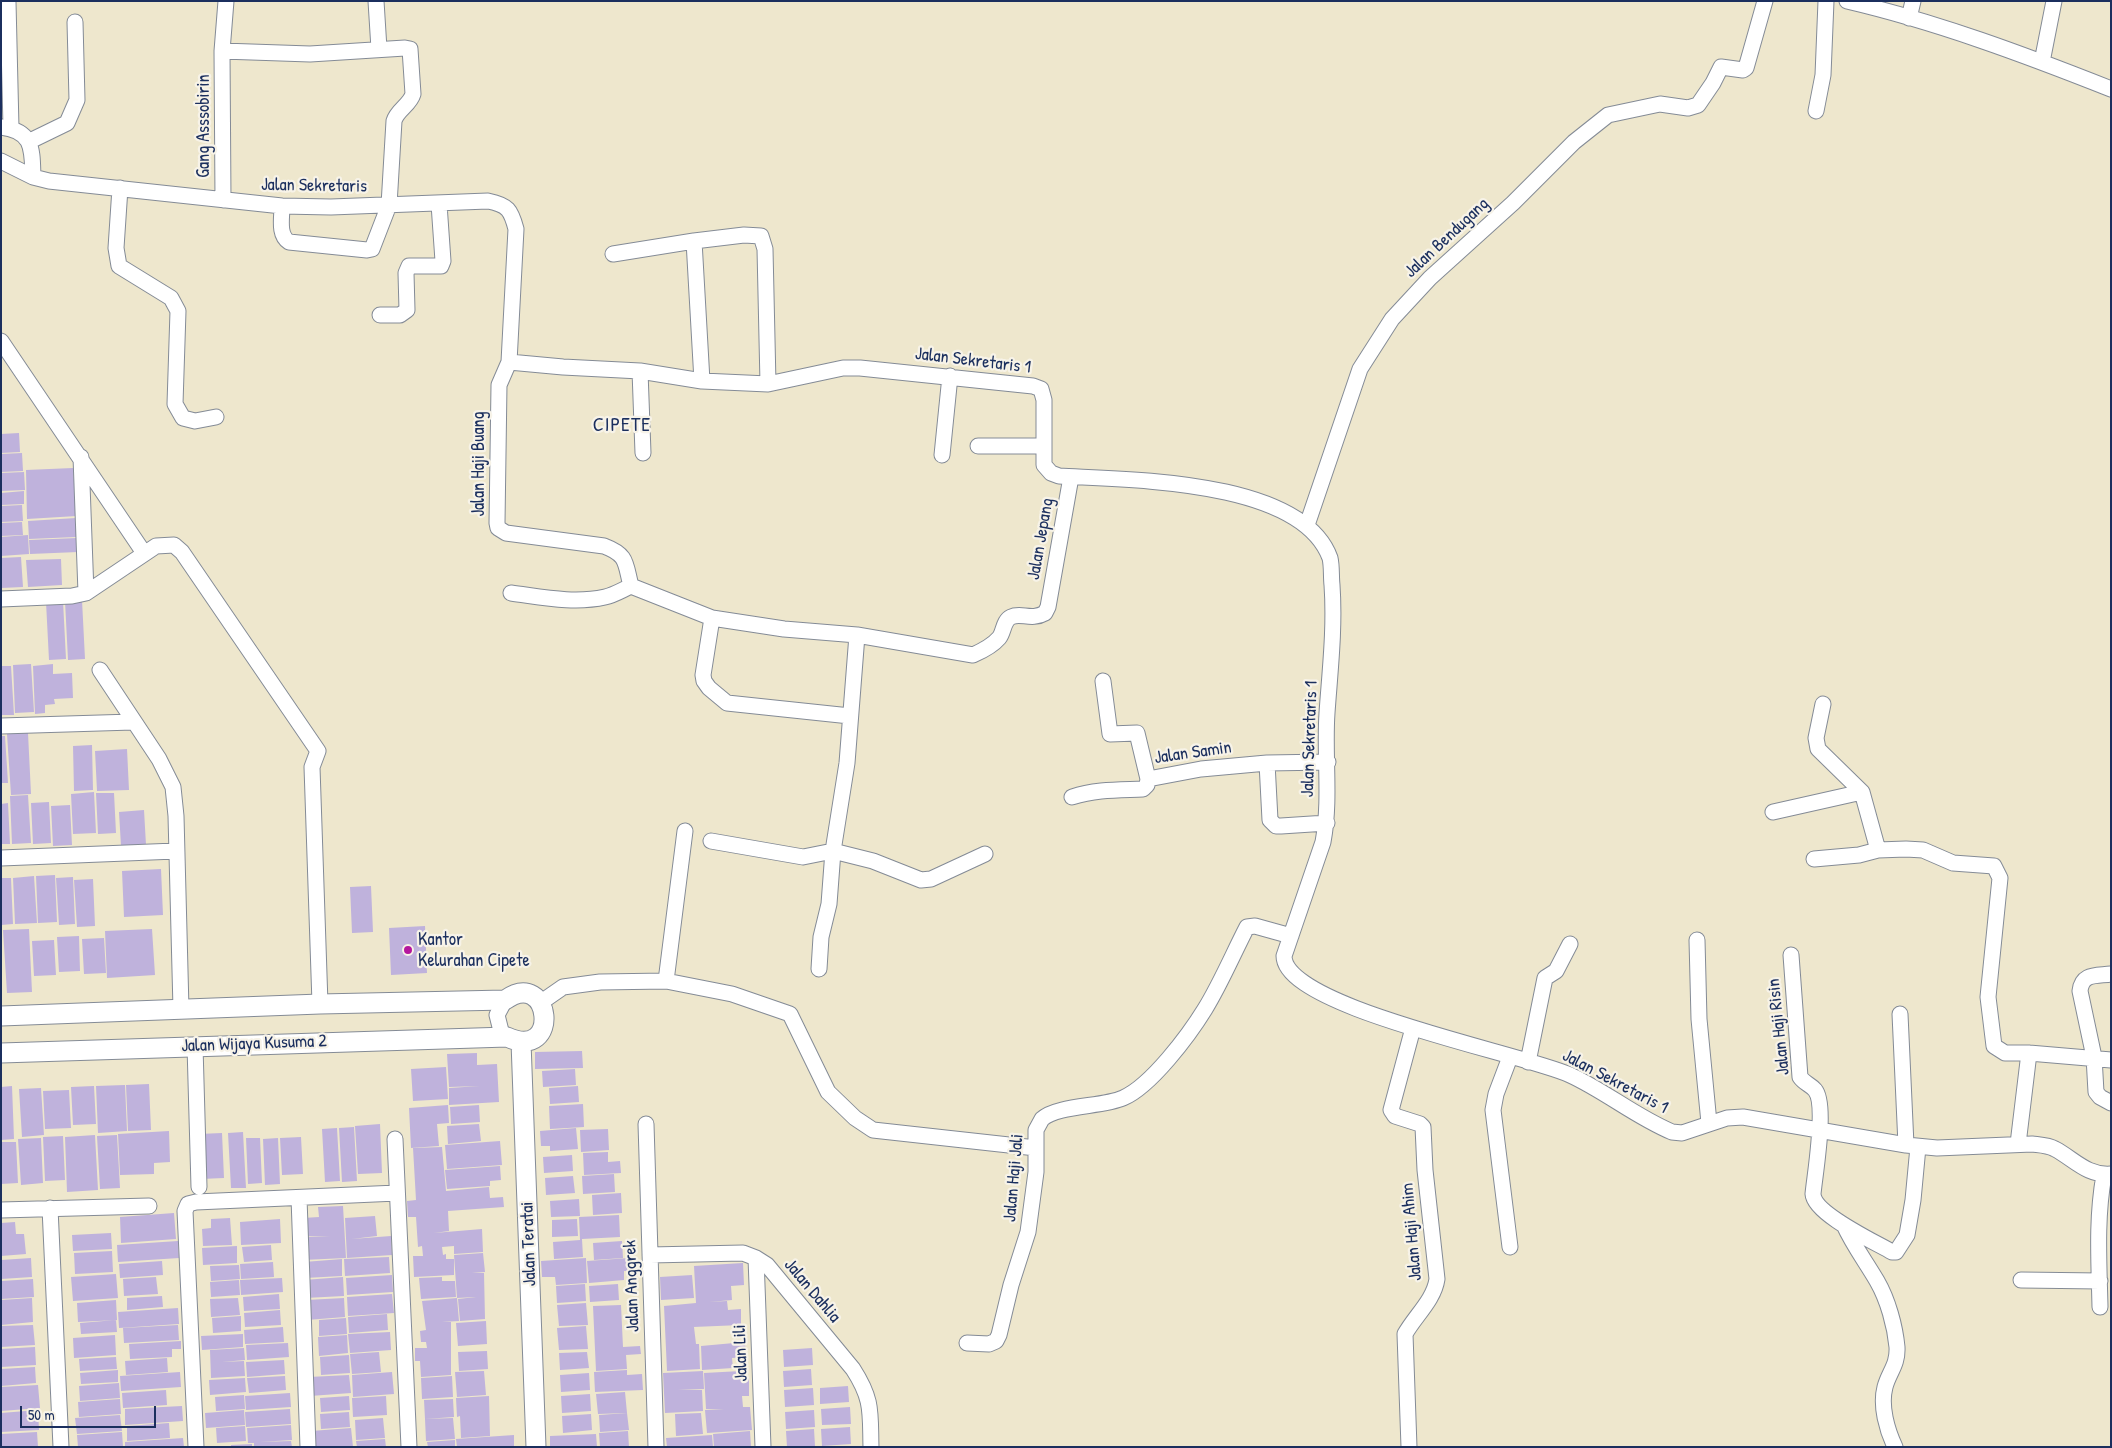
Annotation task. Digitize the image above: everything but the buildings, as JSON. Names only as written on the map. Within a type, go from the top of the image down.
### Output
[{"type":"street","name":"Gang Asssobirin","points":[[223,200],[222,51],[226,1]]},
{"type":"street","points":[[376,1],[379,49]]},
{"type":"street","name":"Jalan Bendugang","points":[[1307,525],[1360,369],[1392,319],[1430,278],[1513,203],[1574,142],[1608,115],[1660,104],[1688,108],[1698,105],[1721,67],[1742,70],[1746,68],[1765,1]]},
{"type":"street","points":[[1816,111],[1823,75],[1826,1]]},
{"type":"street","points":[[1848,1],[1909,18],[2042,62],[2111,89]]},
{"type":"street","points":[[1909,18],[1913,1]]},
{"type":"street","points":[[2042,62],[2054,1]]},
{"type":"street","points":[[8,2],[6,128],[24,134],[30,141],[33,177]]},
{"type":"street","points":[[30,141],[67,123],[77,100],[75,22]]},
{"type":"street","points":[[222,51],[310,54],[379,49],[405,48],[410,50],[412,98],[396,116],[394,121],[389,205],[374,246],[367,250],[289,242],[283,236],[282,206]]},
{"type":"street","name":"Jalan Sekretaris","points":[[1,161],[33,177],[49,181],[282,206],[488,202],[502,204],[509,210],[514,219],[516,229],[509,362]]},
{"type":"street","points":[[120,188],[116,248],[119,266],[171,298],[178,311],[175,404],[183,418],[195,421],[216,417]]},
{"type":"street","points":[[380,315],[400,315],[408,310],[406,273],[409,266],[441,266],[443,261],[439,204]]},
{"type":"street","points":[[613,254],[694,241],[744,235],[761,236],[765,249],[768,384]]},
{"type":"street","points":[[694,241],[702,381]]},
{"type":"street","points":[[1,340],[144,553]]},
{"type":"street","name":"Jalan Sekretaris 1","points":[[509,362],[640,372],[702,381],[768,384],[843,368],[860,368],[950,376],[1033,386],[1041,389],[1044,400],[1043,446],[1046,470],[1059,476],[1170,481],[1234,494],[1264,503],[1307,525],[1330,559],[1333,599],[1332,651],[1327,716],[1327,823],[1323,842],[1284,956],[1284,963],[1292,974],[1309,987],[1355,1008],[1413,1028],[1568,1074],[1672,1132],[1682,1133],[1727,1118],[1743,1117],[1912,1146],[1937,1148],[2018,1144],[2047,1145],[2087,1170],[2108,1174]]},
{"type":"street","name":"Jalan Haji Buang","points":[[509,362],[499,385],[498,528],[506,533],[604,546],[618,551],[623,557],[631,586]]},
{"type":"street","points":[[640,372],[643,453]]},
{"type":"street","points":[[942,455],[950,376]]},
{"type":"street","points":[[978,446],[1043,446]]},
{"type":"street","points":[[81,457],[86,593]]},
{"type":"street","name":"Jalan Jepang","points":[[857,635],[973,655],[982,652],[1000,637],[1007,621],[1011,617],[1017,615],[1032,618],[1045,613],[1048,607],[1071,477]]},
{"type":"street","points":[[1,599],[72,596],[86,593],[156,546],[174,545],[182,552],[318,751],[312,767],[320,1004]]},
{"type":"street","points":[[511,593],[564,600],[584,600],[607,596],[631,586],[712,618],[784,629],[857,635],[847,763],[833,851],[829,904],[821,937],[818,969]]},
{"type":"street","points":[[712,618],[703,675],[709,688],[727,703],[850,716]]},
{"type":"street","points":[[100,670],[159,759],[173,787],[176,816],[182,1009]]},
{"type":"street","points":[[1103,681],[1110,734],[1119,735],[1133,731],[1137,732],[1148,779]]},
{"type":"street","points":[[1823,704],[1816,738],[1818,749],[1862,792],[1868,807],[1878,850]]},
{"type":"street","points":[[1,726],[133,722]]},
{"type":"street","name":"Jalan Samin","points":[[1072,798],[1084,793],[1105,790],[1143,789],[1147,785],[1148,779],[1201,770],[1267,763],[1328,762]]},
{"type":"street","points":[[1267,763],[1270,820],[1272,824],[1282,826],[1327,823]]},
{"type":"street","points":[[1773,812],[1862,792]]},
{"type":"street","points":[[666,981],[685,830]]},
{"type":"street","points":[[711,841],[803,857],[833,851],[872,861],[921,880],[931,878],[985,854]]},
{"type":"street","points":[[1814,859],[1859,855],[1878,850],[1923,850],[1954,864],[1988,865],[1996,869],[2000,878],[1988,997],[1994,1046],[2005,1053],[2094,1057],[2111,1060]]},
{"type":"street","points":[[1,858],[176,851]]},
{"type":"street","name":"Jalan Haji Jali","points":[[967,1343],[989,1344],[996,1341],[1000,1335],[1011,1285],[1028,1232],[1036,1172],[1036,1130],[1045,1116],[1123,1099],[1146,1083],[1168,1059],[1205,1009],[1247,927],[1255,926],[1290,936]]},
{"type":"street","points":[[1697,940],[1699,1019],[1709,1123]]},
{"type":"street","points":[[1528,1062],[1545,978],[1556,971],[1570,944]]},
{"type":"street","name":"Jalan Haji Risin","points":[[1791,955],[1800,1077],[1815,1090],[1818,1097],[1820,1130],[1813,1197],[1817,1204],[1844,1225],[1850,1239],[1878,1282],[1892,1320],[1897,1347],[1897,1359],[1885,1386],[1884,1400],[1886,1421],[1895,1447]]},
{"type":"street","points":[[2111,974],[2086,978],[2081,982],[2080,991],[2094,1057],[2097,1095],[2111,1103]]},
{"type":"street","points":[[514,1040],[501,1031],[497,1015],[505,1000],[510,996],[523,993],[530,995],[540,1003],[563,987],[600,982],[666,981],[732,994],[790,1014],[828,1092],[855,1118],[873,1130],[1036,1148]]},
{"type":"street","points":[[1,1016],[320,1004],[505,1000]]},
{"type":"street","name":"Jalan Wijaya Kusuma 2","points":[[1,1053],[195,1046],[514,1040],[536,1037],[544,1027],[545,1014],[540,1003]]},
{"type":"street","points":[[1844,1225],[1892,1252],[1896,1252],[1907,1235],[1913,1200],[1912,1146],[1900,1014]]},
{"type":"street","name":"Jalan Haji Ahim","points":[[1409,1447],[1405,1334],[1435,1290],[1437,1279],[1425,1170],[1423,1127],[1420,1124],[1395,1116],[1391,1110],[1413,1028]]},
{"type":"street","name":"Jalan Teratai","points":[[514,1040],[536,1447]]},
{"type":"street","points":[[195,1046],[199,1187]]},
{"type":"street","points":[[2018,1144],[2029,1053]]},
{"type":"street","points":[[1510,1057],[1496,1094],[1493,1110],[1510,1247]]},
{"type":"street","name":"Jalan Anggrek","points":[[646,1124],[656,1447]]},
{"type":"street","points":[[395,1139],[409,1447]]},
{"type":"street","points":[[2100,1306],[2099,1204],[2108,1174]]},
{"type":"street","points":[[196,1447],[185,1211],[188,1204],[196,1202],[397,1193]]},
{"type":"street","points":[[299,1198],[308,1447]]},
{"type":"street","points":[[1,1210],[149,1206]]},
{"type":"street","points":[[50,1208],[61,1447]]},
{"type":"street","name":"Jalan Dahlia","points":[[650,1255],[742,1253],[756,1258],[766,1266],[853,1369],[864,1386],[870,1401],[871,1447]]},
{"type":"street","name":"Jalan Lili","points":[[756,1258],[763,1447]]},
{"type":"street","points":[[2021,1280],[2100,1281]]},
{"type":"place","name":"Kantor Kelurahan Cipete","points":[[408,950]]},
{"type":"district","name":"CIPETE","points":[[622,426]]}]
